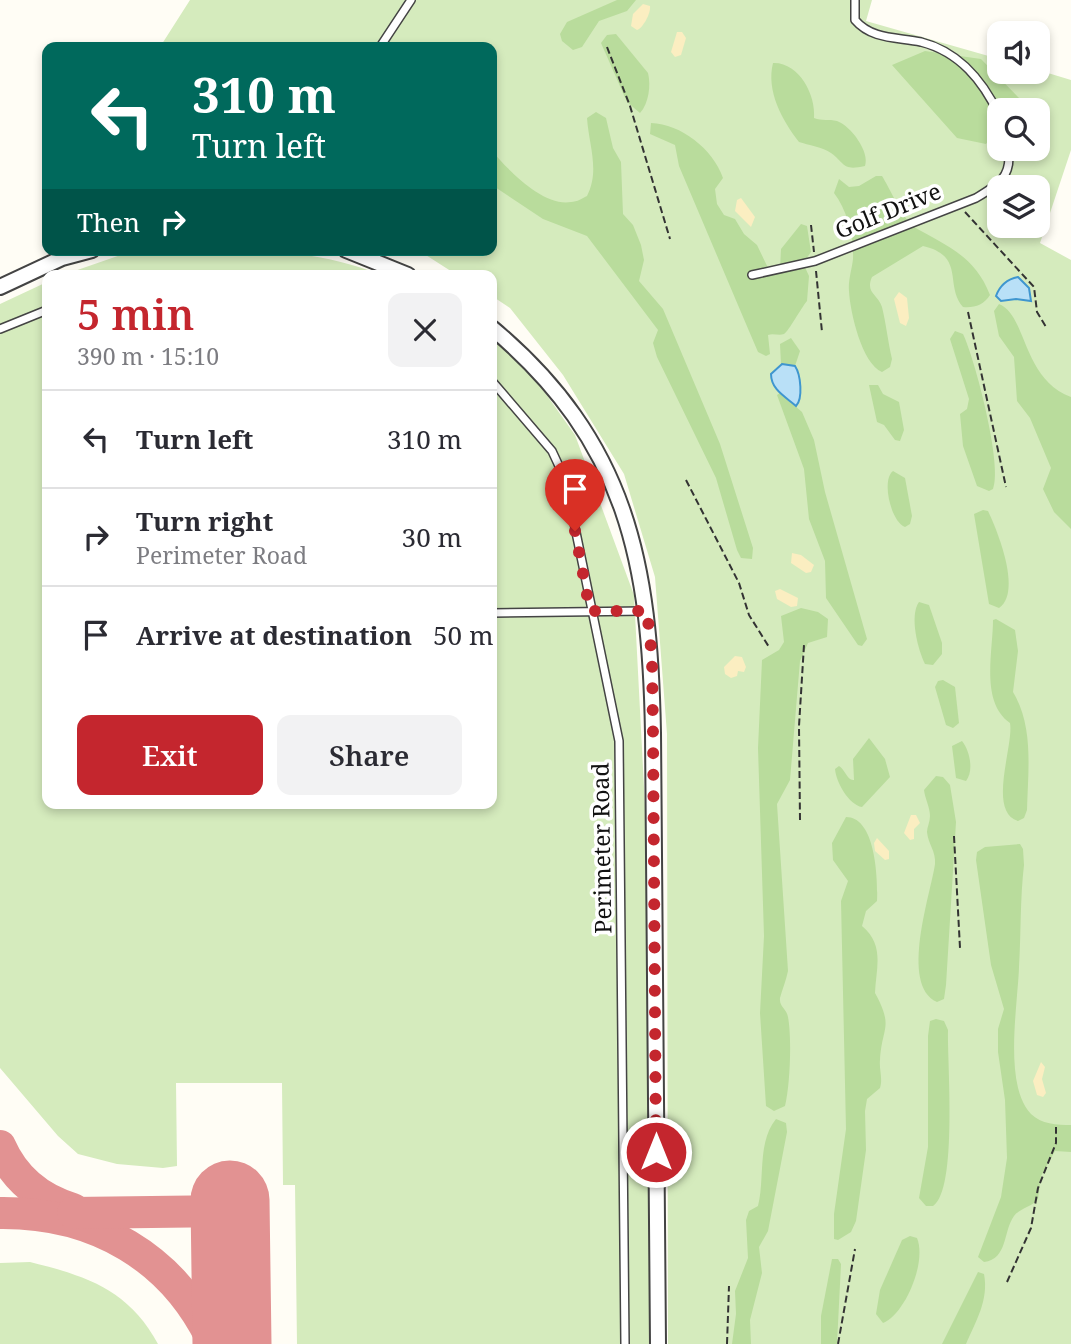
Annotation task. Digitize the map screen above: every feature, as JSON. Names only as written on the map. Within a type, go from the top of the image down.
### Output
[{"type":"street","points":[[0,287],[70,256]]},
{"type":"street","points":[[361,256],[396,270]]},
{"type":"street","points":[[497,333],[543,374],[563,398],[605,468],[631,533],[647,611],[653,720],[658,1344]]},
{"type":"lane","points":[[383,42],[411,0]]},
{"type":"lane","points":[[855,0],[855,20],[861,28],[872,34],[922,43],[947,51],[969,68],[991,98]]},
{"type":"lane","name":"Golf Drive","points":[[751,275],[815,261],[958,204],[997,186],[1008,171],[1008,161]]},
{"type":"lane","points":[[0,329],[42,312]]},
{"type":"lane","name":"Perimeter Road","points":[[497,388],[552,451],[565,479],[590,611],[619,741],[625,1344]]},
{"type":"lane","points":[[497,613],[647,611]]},
{"type":"path","points":[[607,47],[630,106],[670,239]]},
{"type":"path","points":[[958,204],[1028,278],[1037,293],[1037,312],[1046,327]]},
{"type":"path","points":[[811,225],[822,332]]},
{"type":"path","points":[[968,312],[1006,487]]},
{"type":"path","points":[[686,480],[739,583],[749,615],[769,647]]},
{"type":"path","points":[[800,820],[799,726],[804,645]]},
{"type":"path","points":[[954,836],[960,948]]},
{"type":"path","points":[[1007,1282],[1031,1228],[1038,1188],[1056,1143],[1056,1127]]},
{"type":"path","points":[[838,1344],[855,1249]]},
{"type":"path","points":[[727,1344],[729,1286]]},
{"type":"green space","points":[[190,0],[872,0],[866,21],[987,56],[987,84],[1050,84],[1050,74],[1071,80],[1071,150],[1050,213],[1050,175],[987,175],[987,238],[1042,238],[1040,243],[1071,260],[1071,1344],[668,1344],[667,734],[655,577],[624,474],[563,375],[510,308],[497,299],[497,270],[449,270],[427,256],[497,256],[497,42],[163,42]]},
{"type":"green space","points":[[617,0],[636,0],[627,11],[599,21],[582,47],[573,50],[562,41],[560,34],[567,22]]},
{"type":"green space","points":[[616,34],[648,73],[648,94],[640,113],[627,102],[601,43],[607,35]]},
{"type":"green space","points":[[925,51],[981,59],[987,65],[987,84],[1005,84],[1019,98],[987,98],[986,144],[957,138],[892,65]]},
{"type":"green space","points":[[773,63],[791,68],[804,82],[812,100],[814,118],[837,121],[853,134],[865,154],[865,166],[845,166],[828,151],[799,142],[777,105],[771,74]]},
{"type":"green space","points":[[596,112],[606,118],[613,148],[621,162],[623,214],[633,225],[641,245],[644,260],[639,281],[663,309],[720,444],[753,548],[752,559],[741,558],[737,550],[716,478],[657,357],[653,343],[658,330],[587,236],[543,219],[497,188],[497,157],[527,186],[550,199],[571,202],[587,196],[593,177],[593,158],[587,118]]},
{"type":"green space","points":[[651,123],[662,124],[684,133],[712,157],[723,178],[715,189],[717,204],[724,215],[735,219],[744,234],[757,245],[770,272],[780,269],[781,249],[801,224],[807,226],[811,252],[803,263],[809,276],[807,301],[784,334],[768,335],[770,354],[766,356],[758,352],[679,166],[675,145],[650,134]]},
{"type":"green space","points":[[876,176],[882,176],[910,224],[968,261],[990,295],[978,305],[963,307],[955,290],[950,264],[936,251],[923,246],[872,277],[870,287],[882,307],[892,359],[890,367],[882,372],[869,359],[855,324],[849,287],[853,259],[852,241],[846,215],[834,193],[839,179],[849,187],[859,186]]},
{"type":"green space","points":[[118,256],[309,256],[366,270],[77,270]]},
{"type":"green space","points":[[42,284],[42,809],[497,809],[497,340],[519,356],[575,435],[634,595],[647,845],[652,1344],[297,1344],[295,1185],[283,1185],[282,1083],[176,1083],[177,1166],[163,1168],[117,1164],[78,1154],[58,1136],[0,1068],[0,304]]},
{"type":"green space","points":[[999,304],[1008,310],[1015,321],[1034,363],[1043,376],[1055,388],[1071,397],[1071,529],[1054,512],[1043,489],[1051,468],[1030,418],[1017,401],[1014,357],[999,336],[994,311]]},
{"type":"green space","points":[[955,331],[963,334],[968,347],[986,412],[995,477],[993,489],[989,491],[977,486],[963,446],[960,414],[967,409],[969,399],[950,339]]},
{"type":"green space","points":[[791,338],[800,351],[795,366],[781,364],[780,344]]},
{"type":"green space","points":[[869,385],[878,385],[883,394],[899,402],[904,430],[900,441],[895,440],[884,425],[877,422]]},
{"type":"green space","points":[[780,393],[802,412],[814,440],[825,492],[867,639],[862,646],[858,645],[826,598],[825,561],[809,519],[804,469],[777,395]]},
{"type":"green space","points":[[893,471],[905,478],[912,516],[910,524],[905,527],[900,524],[889,500],[888,483]]},
{"type":"green space","points":[[988,511],[1006,561],[1008,589],[1006,600],[999,608],[989,604],[974,514]]},
{"type":"green space","points":[[919,602],[929,605],[942,643],[942,654],[933,665],[925,664],[917,642],[915,616]]},
{"type":"green space","points":[[801,608],[818,612],[828,619],[827,637],[808,643],[800,661],[790,780],[777,804],[788,971],[780,1001],[788,1017],[790,1049],[785,1106],[774,1111],[766,1106],[760,1013],[764,936],[758,748],[762,660],[779,650],[784,642],[781,616]]},
{"type":"green space","points":[[996,619],[1015,630],[1018,651],[1013,692],[1024,720],[1029,764],[1027,810],[1024,818],[1018,821],[1009,815],[1004,805],[1010,723],[1001,714],[991,690],[990,661],[993,620]]},
{"type":"green space","points":[[943,680],[955,687],[959,723],[953,728],[946,725],[935,687],[938,681]]},
{"type":"green space","points":[[869,738],[885,759],[890,777],[862,807],[852,802],[844,792],[835,769],[839,766],[854,780],[853,759]]},
{"type":"green space","points":[[962,741],[970,761],[970,772],[966,781],[956,778],[952,746]]},
{"type":"green space","points":[[936,776],[943,777],[950,785],[956,822],[946,985],[944,999],[937,1002],[926,992],[920,977],[919,959],[920,937],[935,864],[927,832],[930,813],[924,790]]},
{"type":"green space","points":[[846,817],[856,820],[864,827],[876,865],[877,901],[866,911],[862,926],[874,941],[878,957],[875,993],[884,1013],[885,1027],[880,1060],[880,1088],[867,1099],[865,1111],[866,1150],[856,1221],[851,1232],[838,1240],[834,1239],[834,1214],[846,1129],[841,901],[848,881],[833,860],[832,843]]},
{"type":"green space","points":[[1020,844],[1024,865],[1014,1044],[1017,1084],[1022,1101],[1031,1114],[1050,1123],[1071,1125],[1071,1152],[1055,1151],[1041,1176],[1038,1199],[1014,1216],[1001,1250],[992,1260],[984,1262],[978,1257],[1001,1197],[1007,1158],[1005,1100],[998,1052],[998,1029],[1004,1009],[991,965],[976,860],[977,852],[985,847]]},
{"type":"green space","points":[[930,1021],[944,1021],[948,1030],[950,1124],[946,1176],[941,1195],[933,1206],[926,1206],[919,1198],[928,1147],[928,1036]]},
{"type":"green space","points":[[776,1119],[786,1123],[787,1132],[768,1231],[759,1247],[762,1273],[750,1320],[751,1344],[732,1344],[736,1314],[735,1291],[748,1258],[746,1220],[749,1211],[758,1206],[766,1138]]},
{"type":"green space","points":[[910,1236],[917,1238],[919,1248],[919,1260],[912,1286],[899,1309],[883,1323],[876,1314],[880,1290],[902,1240]]},
{"type":"green space","points":[[832,1259],[838,1259],[841,1264],[837,1344],[821,1344],[821,1316]]},
{"type":"green space","points":[[30,1262],[69,1273],[104,1288],[133,1310],[158,1344],[0,1344],[0,1263]]},
{"type":"green space","points":[[978,1272],[984,1274],[985,1293],[981,1310],[966,1344],[942,1344]]},
{"type":"sand","points":[[643,4],[650,6],[649,12],[637,30],[631,26],[633,14]]},
{"type":"sand","points":[[677,32],[682,32],[686,38],[681,55],[675,57],[671,52]]},
{"type":"sand","points":[[741,198],[755,217],[751,227],[735,211],[737,200]]},
{"type":"sand","points":[[899,292],[907,298],[909,318],[906,326],[900,323],[894,299]]},
{"type":"sand","points":[[792,553],[801,555],[814,565],[811,572],[806,573],[791,563]]},
{"type":"sand","points":[[780,589],[798,598],[797,606],[791,607],[777,599],[775,591]]},
{"type":"sand","points":[[735,656],[742,657],[746,667],[744,672],[738,671],[737,676],[731,678],[725,674],[724,667]]},
{"type":"sand","points":[[911,815],[916,815],[920,823],[914,829],[914,839],[910,840],[904,833]]},
{"type":"sand","points":[[877,838],[889,851],[889,859],[885,860],[875,851],[874,843]]},
{"type":"sand","points":[[1041,1062],[1045,1067],[1042,1079],[1046,1093],[1043,1097],[1037,1095],[1033,1081]]},
{"type":"water","points":[[1018,277],[1029,288],[1031,301],[1001,301],[996,296],[1000,289],[1008,281]]},
{"type":"water","points":[[782,364],[795,366],[797,370],[800,393],[796,406],[780,393],[772,380],[771,374]]},
{"type":"taxiway","points":[[0,1146],[13,1168],[29,1186],[49,1199],[73,1209]]},
{"type":"taxiway","points":[[73,1213],[230,1211]]},
{"type":"taxiway","points":[[0,1213],[35,1215],[68,1221],[99,1231],[128,1246],[154,1264],[177,1287],[197,1313],[214,1344]]},
{"type":"runway","points":[[230,1200],[232,1344]]},
{"type":"route","points":[[575,531],[590,611],[647,611],[652,657],[656,1152]]}]
